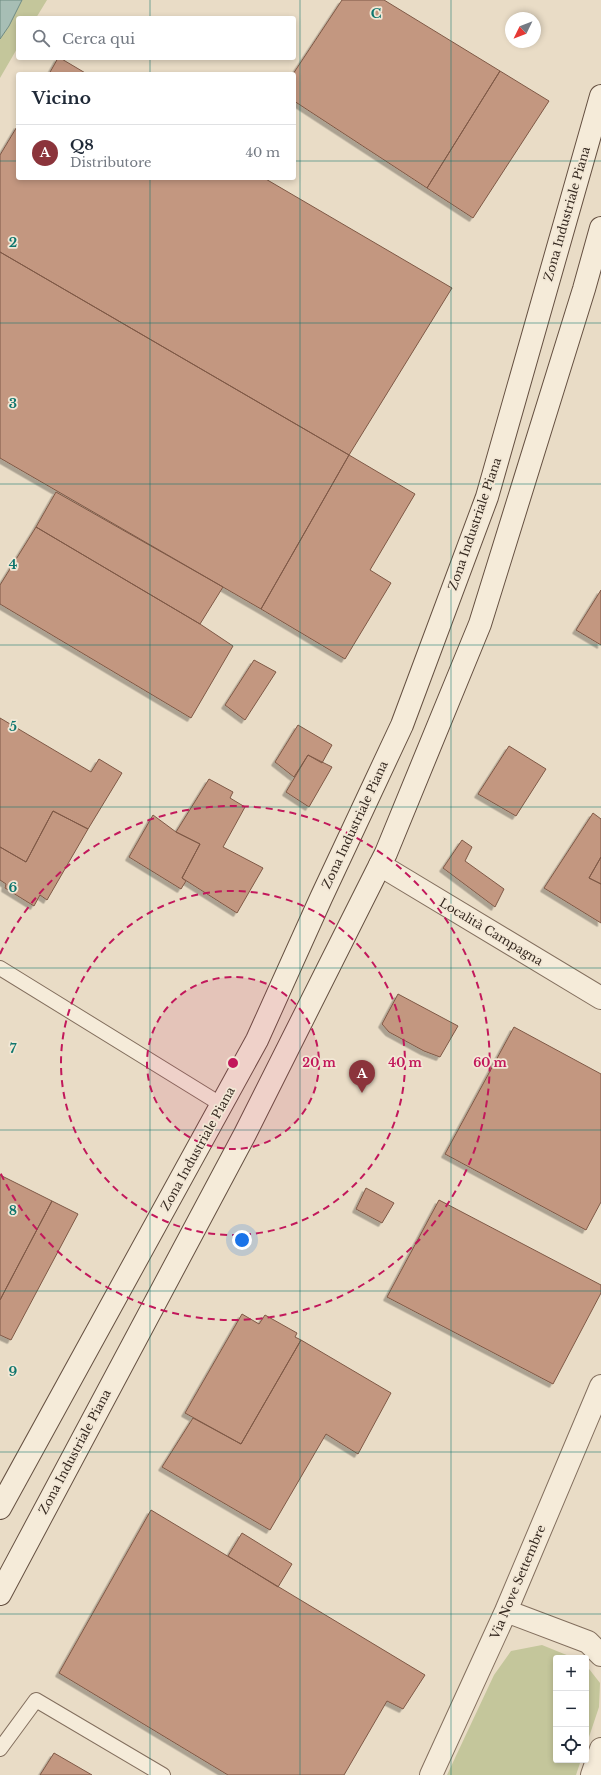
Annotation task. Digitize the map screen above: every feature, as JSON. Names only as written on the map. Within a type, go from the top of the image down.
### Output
[{"type":"main road","name":"Zona Industriale Piana","points":[[0,1508],[257,1040],[405,718],[487,497],[601,96]]},
{"type":"main road","name":"Zona Industriale Piana","points":[[0,1594],[245,1134],[380,865],[480,624],[584,289],[601,228]]},
{"type":"main road","name":"Località Campagna","points":[[380,865],[601,998]]},
{"type":"main road","name":"Via Nove Settembre","points":[[431,1775],[506,1611],[601,1386]]},
{"type":"main road","points":[[506,1611],[588,1642],[601,1655]]},
{"type":"main road","points":[[592,1775],[601,1749]]},
{"type":"lane","points":[[0,968],[222,1105]]},
{"type":"lane","points":[[0,1749],[36,1700],[163,1775]]},
{"type":"green space","points":[[22,0],[47,0],[37,16],[16,16],[16,50],[0,78],[0,39],[9,26]]},
{"type":"green space","points":[[542,1645],[567,1655],[553,1655],[553,1763],[580,1763],[576,1775],[447,1775],[494,1675],[511,1651]]},
{"type":"green space","points":[[589,1669],[600,1683],[599,1707],[589,1737]]},
{"type":"shaded area","points":[[0,0],[22,0],[9,26],[0,39]]},
{"type":"building","points":[[342,0],[384,0],[500,71],[427,188],[296,102],[296,72],[294,72]]},
{"type":"building","points":[[57,60],[63,60],[84,72],[50,72]]},
{"type":"building","points":[[500,71],[549,101],[473,218],[427,188]]},
{"type":"building","points":[[16,128],[16,180],[267,180],[452,288],[349,455],[0,252],[0,155]]},
{"type":"building","points":[[0,252],[349,455],[261,609],[0,458]]},
{"type":"building","points":[[349,455],[415,494],[370,570],[391,583],[345,659],[261,609]]},
{"type":"building","points":[[56,492],[223,587],[200,624],[36,527]]},
{"type":"building","points":[[36,527],[200,624],[233,646],[191,718],[0,604],[0,585]]},
{"type":"building","points":[[601,590],[601,645],[576,630]]},
{"type":"building","points":[[254,660],[276,672],[245,720],[225,705]]},
{"type":"building","points":[[0,718],[91,772],[99,759],[122,773],[88,829],[53,811],[26,862],[0,847]]},
{"type":"building","points":[[298,725],[332,745],[322,763],[308,755],[294,777],[275,762]]},
{"type":"building","points":[[509,746],[546,769],[516,816],[478,794]]},
{"type":"building","points":[[308,755],[332,767],[309,807],[286,792]]},
{"type":"building","points":[[209,779],[233,792],[230,798],[245,807],[223,847],[263,868],[237,913],[182,878],[200,844],[176,832]]},
{"type":"building","points":[[53,811],[88,829],[47,900],[40,895],[34,906],[5,888],[6,884],[0,880],[0,847],[26,862]]},
{"type":"building","points":[[593,813],[601,819],[601,857],[589,878],[601,884],[601,923],[544,888]]},
{"type":"building","points":[[153,815],[176,832],[200,844],[182,878],[186,881],[181,889],[129,857]]},
{"type":"building","points":[[462,840],[472,847],[465,861],[504,889],[495,907],[443,868]]},
{"type":"building","points":[[601,857],[601,884],[589,878]]},
{"type":"building","points":[[398,994],[458,1026],[440,1057],[424,1051],[389,1032],[382,1024]]},
{"type":"building","points":[[514,1027],[601,1074],[601,1202],[586,1230],[445,1154]]},
{"type":"building","points":[[0,1175],[52,1201],[0,1300]]},
{"type":"building","points":[[366,1188],[394,1203],[382,1223],[356,1209]]},
{"type":"building","points":[[439,1200],[601,1285],[601,1293],[553,1384],[387,1297]]},
{"type":"building","points":[[52,1201],[78,1214],[11,1340],[0,1335],[0,1300]]},
{"type":"building","points":[[242,1314],[259,1324],[265,1315],[297,1333],[295,1337],[301,1340],[241,1444],[185,1413]]},
{"type":"building","points":[[301,1340],[391,1393],[358,1454],[326,1434],[270,1530],[162,1467],[193,1418],[241,1444]]},
{"type":"building","points":[[151,1510],[425,1675],[403,1709],[387,1701],[344,1775],[228,1775],[59,1673]]},
{"type":"building","points":[[242,1533],[292,1564],[278,1587],[228,1556]]},
{"type":"building","points":[[54,1753],[92,1775],[40,1775]]},
{"type":"place","name":"Q8","points":[[362,1093]]}]
